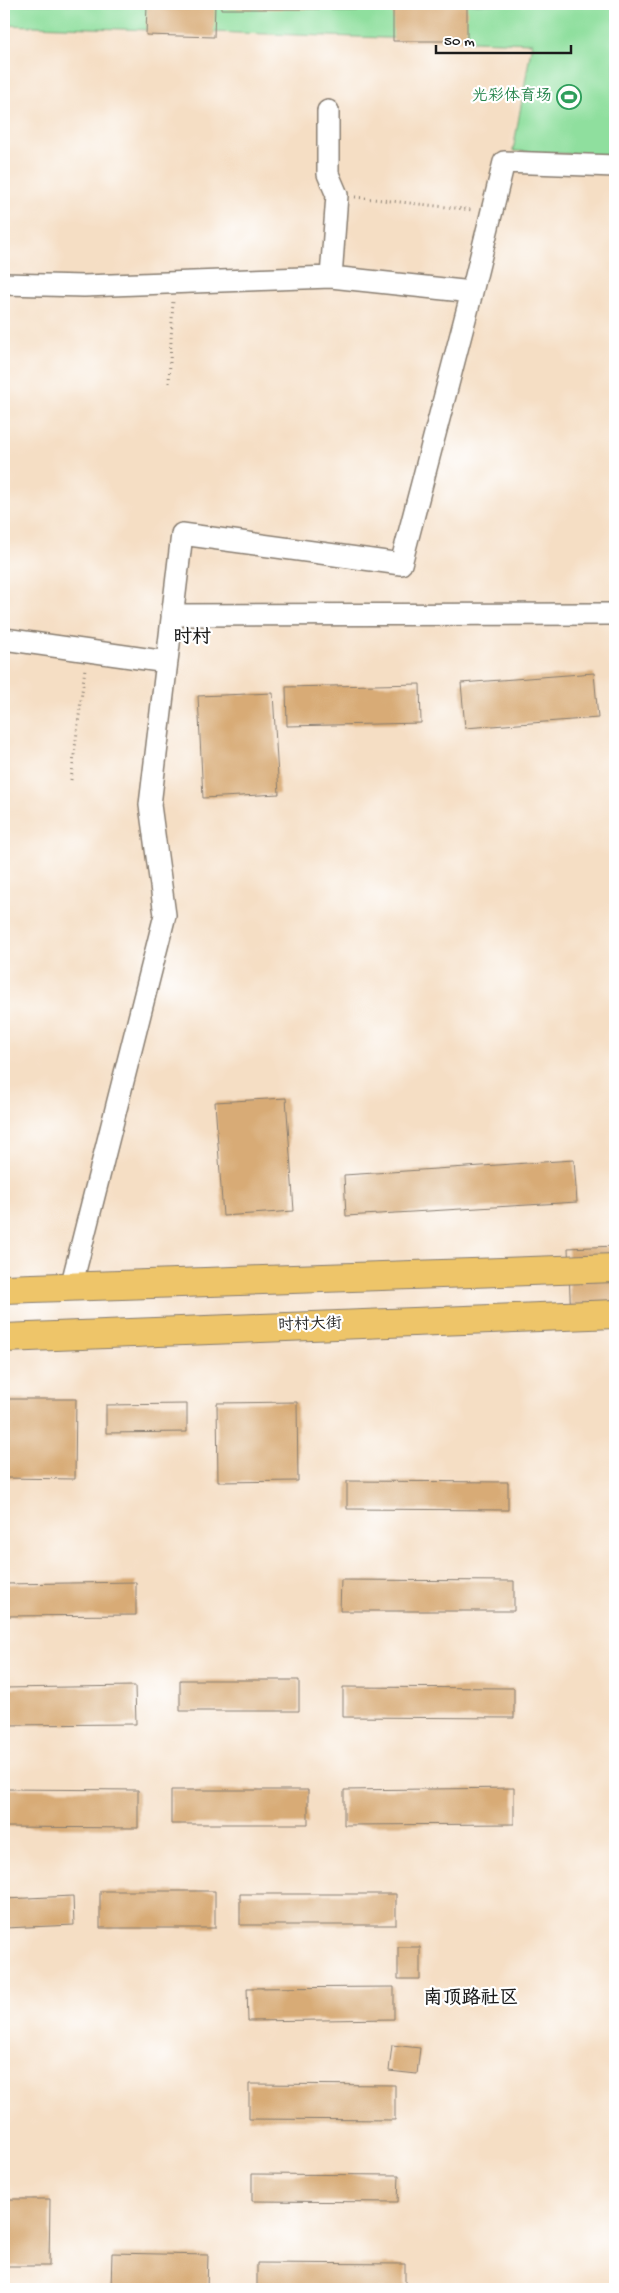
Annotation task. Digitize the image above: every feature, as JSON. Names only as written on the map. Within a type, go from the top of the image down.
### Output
[{"type":"main road","points":[[4,1289],[615,1268]]},
{"type":"main road","name":"时村大街","points":[[4,1338],[615,1314]]},
{"type":"street","points":[[328,111],[328,174],[337,195],[331,277]]},
{"type":"street","points":[[72,1287],[165,915],[150,805],[182,534],[400,564],[472,292],[504,162],[615,166]]},
{"type":"street","points":[[4,284],[84,286],[331,277],[472,292]]},
{"type":"street","points":[[172,615],[615,614]]},
{"type":"street","points":[[4,638],[167,662]]},
{"type":"path","points":[[337,195],[491,212]]},
{"type":"path","points":[[169,383],[174,282]]},
{"type":"path","points":[[71,780],[87,650]]},
{"type":"green space","name":"光彩体育场","points":[[4,4],[615,4],[615,156],[513,151],[532,43],[4,25]]},
{"type":"building","points":[[147,4],[215,4],[214,37],[146,35]]},
{"type":"building","points":[[221,4],[467,4],[467,41],[393,41],[393,9],[221,9]]},
{"type":"building","points":[[594,673],[598,718],[465,728],[461,683]]},
{"type":"building","points":[[420,684],[421,723],[287,726],[286,687]]},
{"type":"building","points":[[273,693],[279,794],[203,798],[198,696]]},
{"type":"building","points":[[286,1098],[294,1211],[223,1216],[215,1102]]},
{"type":"building","points":[[574,1160],[577,1202],[346,1216],[344,1175]]},
{"type":"building","points":[[615,1246],[615,1317],[571,1319],[568,1248]]},
{"type":"building","points":[[4,1399],[76,1399],[75,1479],[4,1478]]},
{"type":"building","points":[[297,1402],[298,1481],[218,1482],[217,1403]]},
{"type":"building","points":[[187,1404],[187,1432],[106,1433],[106,1405]]},
{"type":"building","points":[[347,1481],[508,1482],[508,1510],[347,1509]]},
{"type":"building","points":[[341,1580],[514,1581],[514,1611],[340,1611]]},
{"type":"building","points":[[136,1582],[136,1615],[4,1616],[4,1584]]},
{"type":"building","points":[[180,1680],[299,1680],[299,1711],[180,1711]]},
{"type":"building","points":[[135,1686],[136,1724],[4,1725],[4,1688]]},
{"type":"building","points":[[343,1687],[514,1688],[514,1718],[343,1717]]},
{"type":"building","points":[[514,1788],[514,1824],[344,1825],[344,1790]]},
{"type":"building","points":[[4,1789],[138,1790],[138,1828],[4,1827]]},
{"type":"building","points":[[171,1790],[308,1790],[308,1824],[171,1824]]},
{"type":"building","points":[[100,1891],[215,1891],[215,1928],[100,1928]]},
{"type":"building","points":[[240,1894],[396,1894],[396,1925],[240,1925]]},
{"type":"building","points":[[73,1896],[74,1925],[4,1928],[4,1899]]},
{"type":"building","points":[[398,1947],[420,1947],[420,1979],[398,1979]]},
{"type":"building","points":[[394,1987],[394,2019],[248,2021],[247,1988]]},
{"type":"building","points":[[392,2045],[420,2048],[417,2074],[389,2071]]},
{"type":"building","points":[[249,2084],[395,2085],[395,2120],[249,2119]]},
{"type":"building","points":[[252,2174],[399,2175],[398,2202],[252,2201]]},
{"type":"building","points":[[4,2199],[50,2199],[49,2266],[4,2266]]},
{"type":"building","points":[[112,2253],[208,2255],[207,2289],[111,2289]]},
{"type":"building","points":[[257,2263],[405,2264],[405,2289],[257,2289]]},
{"type":"place","name":"光彩体育场","points":[[569,97]]},
{"type":"district","name":"时村","points":[[192,638]]},
{"type":"district","name":"南顶路社区","points":[[471,1999]]}]
